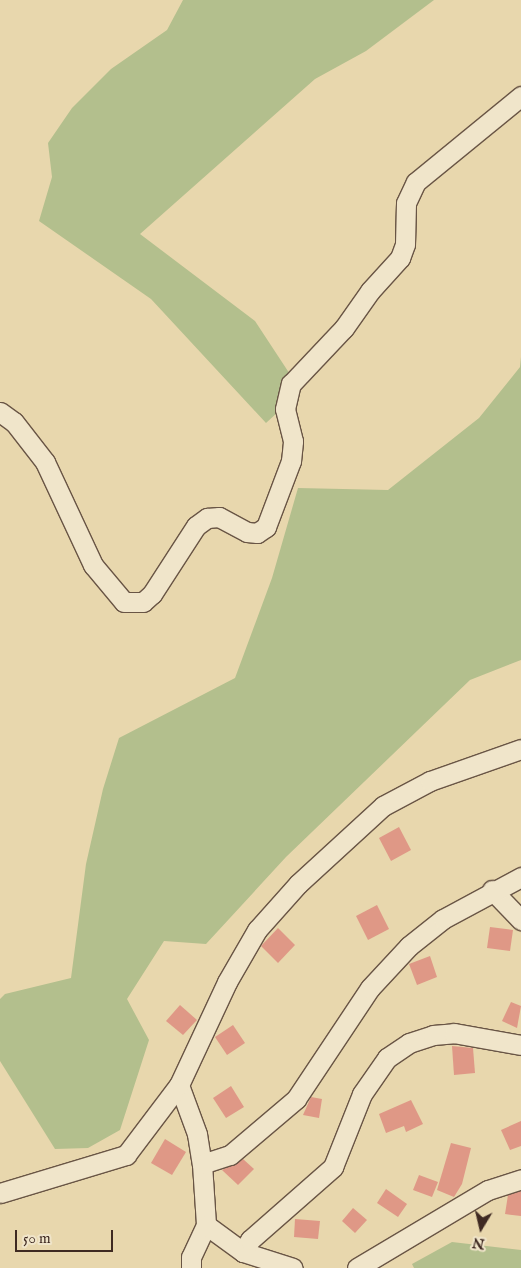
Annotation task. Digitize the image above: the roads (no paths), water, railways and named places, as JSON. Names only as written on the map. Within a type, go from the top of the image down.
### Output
[{"type":"street","points":[[0,412],[19,427],[45,462],[93,565],[124,602],[143,602],[152,594],[196,526],[207,518],[219,517],[247,532],[257,533],[266,527],[291,461],[293,441],[285,409],[291,384],[344,328],[370,291],[400,258],[405,244],[406,203],[416,182],[521,96]]},
{"type":"street","points":[[0,1193],[126,1155],[179,1085],[227,982],[257,930],[320,862],[383,806],[430,781],[521,749]]},
{"type":"street","points":[[202,1164],[230,1155],[296,1099],[317,1071],[370,988],[409,946],[444,919],[492,890],[521,877]]},
{"type":"street","points":[[492,890],[521,920]]},
{"type":"street","points":[[243,1252],[250,1240],[333,1167],[362,1094],[387,1058],[409,1043],[447,1033],[505,1040],[521,1046]]},
{"type":"street","points":[[179,1085],[197,1134],[202,1164],[206,1224],[191,1257],[191,1268]]},
{"type":"street","points":[[357,1268],[488,1190],[521,1179]]},
{"type":"street","points":[[206,1224],[243,1252],[293,1268]]}]
